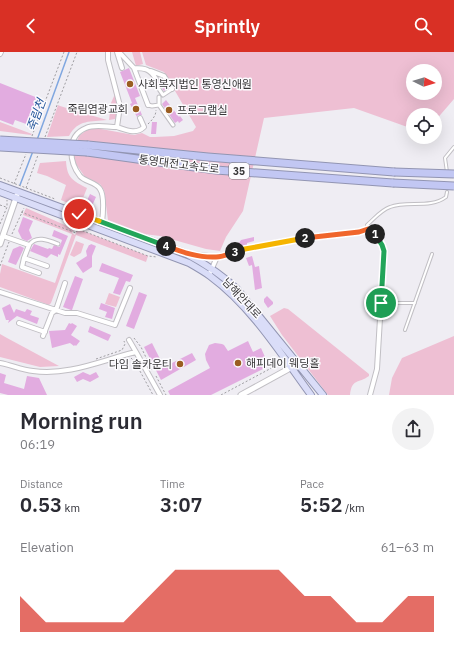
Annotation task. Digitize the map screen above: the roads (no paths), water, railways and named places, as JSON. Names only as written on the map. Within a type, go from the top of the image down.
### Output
[{"type":"highway","name":"통영대전고속도로","points":[[0,140],[394,172],[451,174]]},
{"type":"highway","name":"통영대전고속도로","points":[[0,147],[88,148],[216,170],[454,186]]},
{"type":"main road","name":"남해안대로","points":[[0,185],[16,194],[189,263],[209,276],[232,294],[256,320],[311,395]]},
{"type":"main road","name":"남해안대로","points":[[0,192],[16,194],[185,253],[212,269],[237,289],[323,395]]},
{"type":"street","points":[[108,52],[108,60],[120,106],[117,127]]},
{"type":"street","points":[[118,52],[122,68]]},
{"type":"street","points":[[118,52],[134,68],[148,105],[157,105]]},
{"type":"street","points":[[134,68],[143,68],[151,71],[164,76],[172,89],[163,95],[151,71]]},
{"type":"street","points":[[157,105],[159,97]]},
{"type":"street","points":[[157,105],[173,125]]},
{"type":"street","points":[[102,223],[104,207],[101,190],[96,185],[81,177],[72,162],[72,142],[75,136],[86,128],[98,126],[117,127],[134,132],[141,130],[144,127],[140,118]]},
{"type":"street","points":[[0,244],[16,194]]},
{"type":"street","points":[[185,253],[217,258],[245,249],[285,241],[359,232],[368,229],[377,236],[384,251],[377,370],[370,395]]},
{"type":"street","points":[[3,236],[29,245]]},
{"type":"street","points":[[39,273],[22,267],[29,245],[31,242],[40,239],[58,244]]},
{"type":"street","points":[[24,258],[47,266]]},
{"type":"street","points":[[209,276],[217,258]]},
{"type":"street","points":[[19,323],[44,334],[52,313],[56,310],[66,284]]},
{"type":"street","points":[[0,292],[65,313],[77,313],[115,325],[130,288]]},
{"type":"street","points":[[129,340],[160,395]]},
{"type":"street","points":[[0,363],[32,371],[59,372],[76,370],[136,352]]},
{"type":"street","points":[[241,395],[291,368],[297,363]]},
{"type":"lane","points":[[451,174],[447,168],[445,158],[454,148]]},
{"type":"lane","points":[[368,229],[367,225],[387,207],[402,204],[436,202],[446,197],[447,192]]},
{"type":"lane","points":[[405,330],[432,254]]},
{"type":"lane","points":[[381,303],[415,303]]},
{"type":"waterway","name":"죽림천","points":[[37,140],[69,52]]},
{"type":"waterway","name":"죽림천","points":[[20,185],[33,151]]},
{"type":"place","name":"사회복지법인 통영신애원","points":[[130,84]]},
{"type":"place","name":"죽림염광교회","points":[[136,109]]},
{"type":"place","name":"프로그램실","points":[[169,110]]},
{"type":"place","name":"해피데이 웨딩홀","points":[[238,363]]},
{"type":"place","name":"다임 솔카운티","points":[[180,364]]}]
